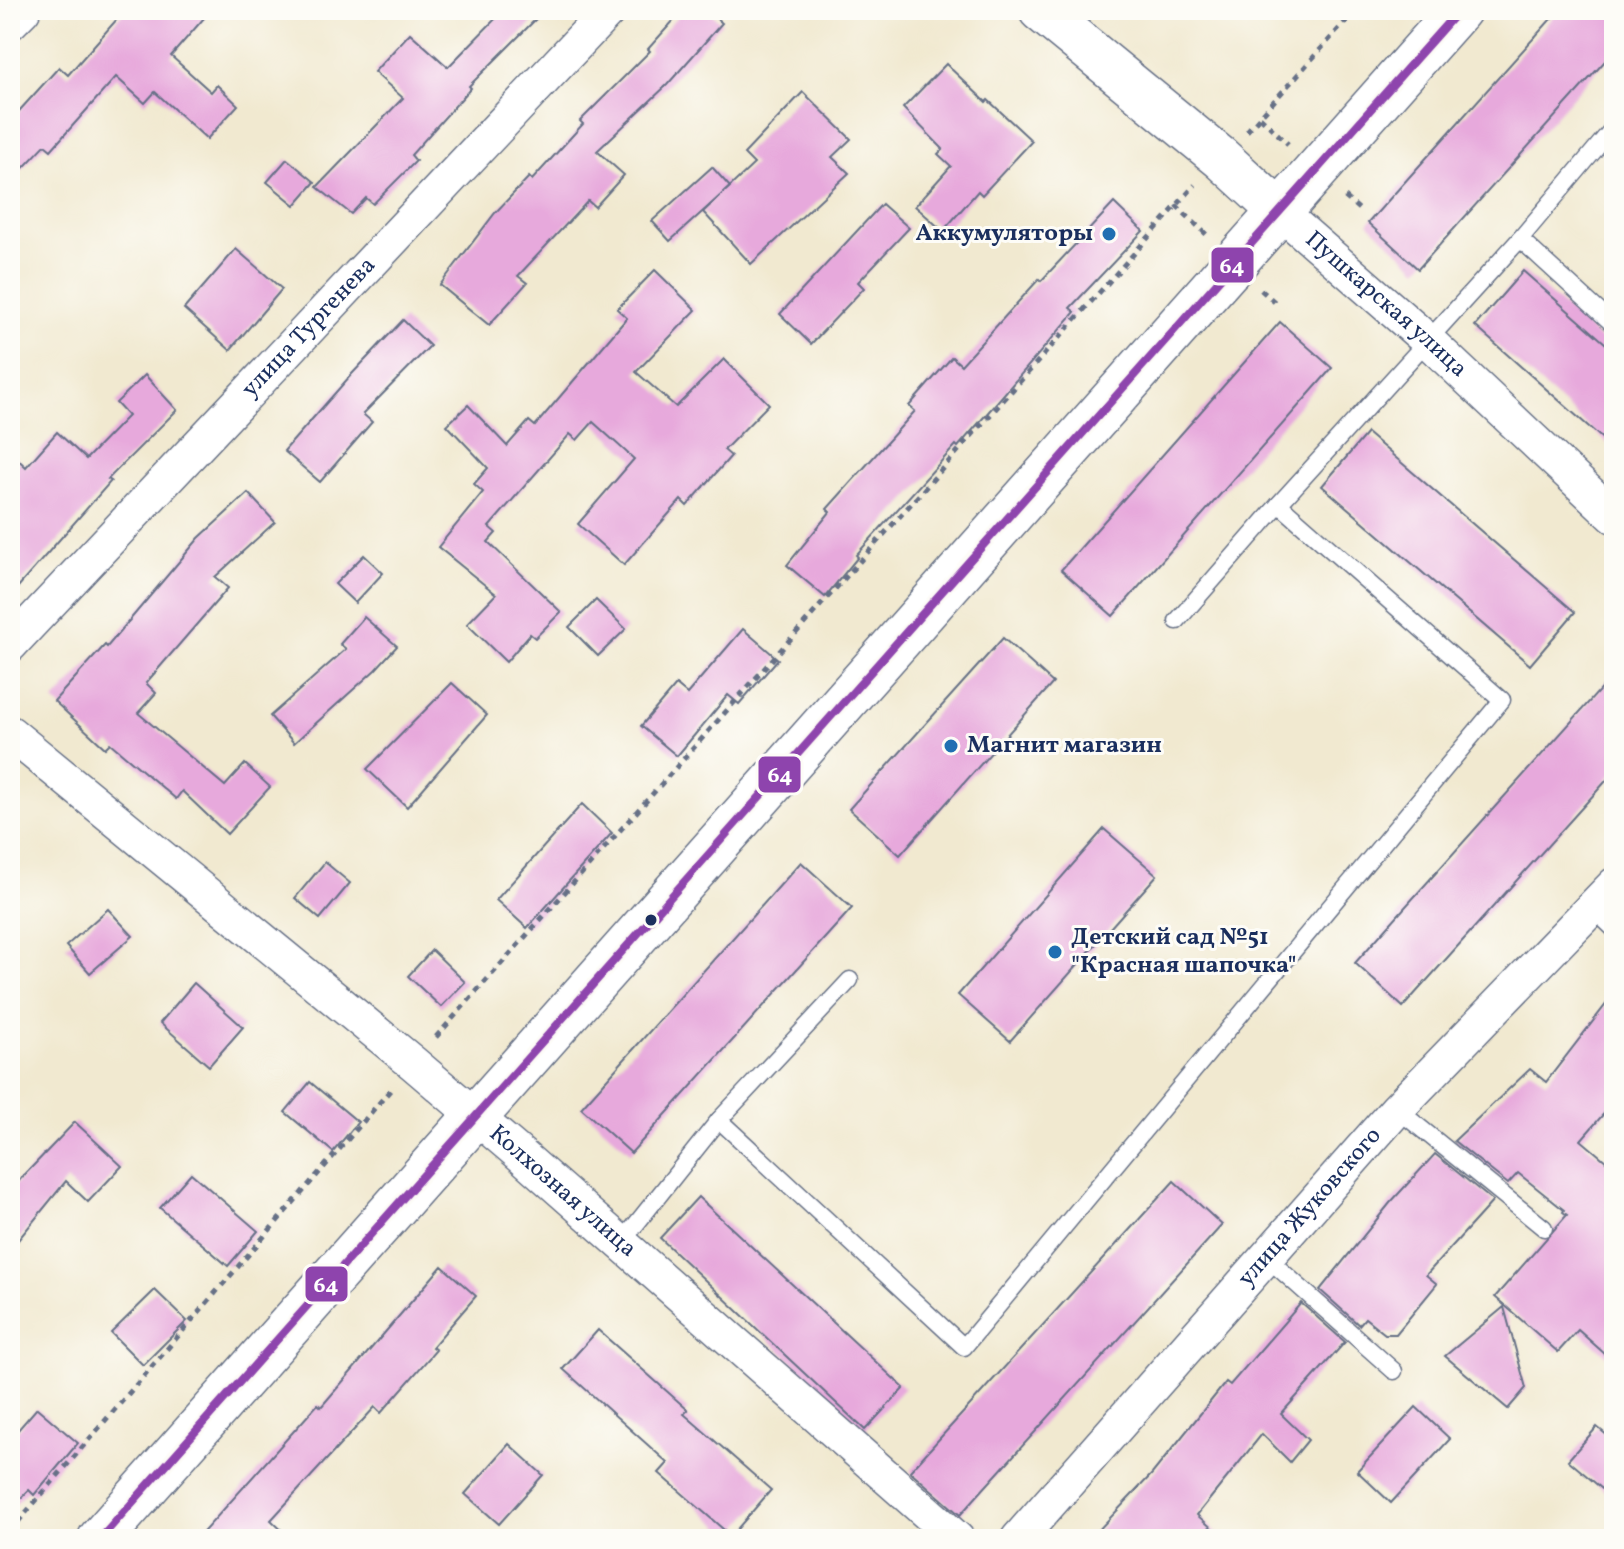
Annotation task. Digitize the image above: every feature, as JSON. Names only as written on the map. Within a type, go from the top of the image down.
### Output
[{"type":"main road","points":[[100,1539],[1459,10]]},
{"type":"street","points":[[10,23],[23,10]]},
{"type":"street","name":"улица Тургенева","points":[[10,645],[609,10]]},
{"type":"street","name":"Пушкарская улица","points":[[1040,10],[1221,158],[1427,340],[1614,516]]},
{"type":"street","name":"Колхозная улица","points":[[10,733],[413,1063],[957,1539]]},
{"type":"street","name":"улица Жуковского","points":[[1018,1539],[1397,1109],[1607,908]]},
{"type":"lane","points":[[1177,621],[1520,239],[1614,127]]},
{"type":"lane","points":[[1520,239],[1614,325]]},
{"type":"lane","points":[[719,1120],[964,1347],[1502,700],[1279,504]]},
{"type":"lane","points":[[621,1243],[719,1120],[850,980]]},
{"type":"lane","points":[[1397,1109],[1544,1228]]},
{"type":"lane","points":[[1266,1257],[1394,1371]]},
{"type":"path","points":[[10,1531],[413,1063],[1176,205],[1356,10]]},
{"type":"building","points":[[125,10],[211,10],[171,56],[211,92],[217,85],[238,105],[207,139],[155,92],[145,103],[116,77],[51,150],[45,145],[10,182],[10,121],[59,67],[68,75]]},
{"type":"building","points":[[504,10],[545,10],[469,86],[471,88],[411,155],[416,161],[373,204],[366,198],[351,214],[317,187],[403,98],[374,72],[410,33],[448,67]]},
{"type":"building","points":[[683,10],[707,10],[722,23],[667,85],[597,151],[624,175],[595,207],[588,201],[518,276],[527,283],[489,325],[440,285],[495,213],[529,177],[532,180],[583,124],[580,121],[650,51],[648,49]]},
{"type":"building","points":[[1559,10],[1614,10],[1614,51],[1418,269],[1368,223]]},
{"type":"building","points":[[946,64],[1032,141],[982,195],[978,191],[943,231],[915,206],[951,166],[938,154],[943,149],[903,108]]},
{"type":"building","points":[[803,92],[851,139],[832,157],[849,173],[751,264],[703,212],[754,164],[744,154]]},
{"type":"building","points":[[287,159],[315,182],[295,205],[267,182]]},
{"type":"building","points":[[712,167],[730,187],[670,241],[652,221]]},
{"type":"building","points":[[1114,203],[1143,231],[1070,308],[1075,312],[958,447],[956,445],[856,555],[858,557],[825,597],[787,565],[830,512],[827,509],[915,411],[909,406],[952,357],[961,365]]},
{"type":"building","points":[[882,204],[909,228],[858,282],[864,288],[811,344],[780,314]]},
{"type":"building","points":[[236,249],[282,289],[230,350],[184,309]]},
{"type":"building","points":[[655,270],[696,310],[636,372],[676,407],[724,359],[769,404],[724,450],[731,456],[687,506],[681,500],[624,565],[578,524],[634,459],[593,422],[577,440],[570,434],[489,527],[496,533],[488,542],[561,612],[535,638],[530,634],[506,662],[467,624],[496,594],[438,547],[483,492],[474,484],[488,468],[447,425],[468,405],[507,446],[529,421],[535,426],[627,318],[617,309]]},
{"type":"building","points":[[1523,271],[1614,351],[1614,449],[1475,326]]},
{"type":"building","points":[[403,320],[430,346],[363,414],[372,422],[320,482],[284,451]]},
{"type":"building","points":[[1280,322],[1332,368],[1113,616],[1061,570]]},
{"type":"building","points":[[145,375],[177,410],[108,479],[111,481],[10,596],[10,452],[26,467],[57,432],[86,459],[128,416],[116,403]]},
{"type":"building","points":[[1367,433],[1575,612],[1530,665],[1322,486]]},
{"type":"building","points":[[248,493],[275,522],[215,577],[228,588],[146,683],[156,693],[138,713],[225,786],[245,764],[270,787],[227,834],[182,791],[176,799],[110,743],[105,748],[54,701],[105,645],[107,647],[199,538]]},
{"type":"building","points":[[364,555],[383,573],[355,603],[335,584]]},
{"type":"building","points":[[596,600],[626,629],[598,656],[569,627]]},
{"type":"building","points":[[364,617],[397,646],[294,743],[270,716],[346,649],[340,644]]},
{"type":"building","points":[[743,629],[778,659],[739,704],[728,695],[677,756],[641,726],[676,685],[687,694]]},
{"type":"building","name":"Магнит магазин","points":[[1003,638],[1053,683],[900,855],[849,809]]},
{"type":"building","points":[[1614,674],[1614,772],[1403,1007],[1355,963]]},
{"type":"building","points":[[452,683],[487,715],[407,807],[367,769]]},
{"type":"building","points":[[582,804],[612,833],[527,928],[496,900]]},
{"type":"building","points":[[1104,829],[1157,875],[1010,1041],[958,995]]},
{"type":"building","points":[[325,862],[350,883],[320,919],[295,898]]},
{"type":"building","points":[[801,862],[852,908],[631,1153],[581,1108]]},
{"type":"building","points":[[108,909],[133,936],[90,973],[66,946]]},
{"type":"building","points":[[432,950],[465,982],[441,1007],[408,976]]},
{"type":"building","points":[[194,983],[243,1027],[209,1066],[160,1023]]},
{"type":"building","points":[[1614,994],[1614,1102],[1581,1140],[1614,1168],[1614,1362],[1578,1330],[1558,1352],[1495,1297],[1567,1215],[1518,1173],[1508,1184],[1454,1141],[1530,1069],[1546,1082]]},
{"type":"building","points":[[310,1082],[358,1122],[333,1152],[285,1112]]},
{"type":"building","points":[[75,1122],[122,1166],[88,1202],[66,1181],[10,1250],[10,1190]]},
{"type":"building","points":[[1435,1154],[1493,1201],[1426,1275],[1437,1284],[1396,1334],[1385,1334],[1365,1318],[1359,1325],[1320,1290],[1390,1203]]},
{"type":"building","points":[[191,1173],[258,1231],[228,1266],[160,1208]]},
{"type":"building","points":[[1174,1181],[1222,1225],[960,1515],[910,1471]]},
{"type":"building","points":[[698,1197],[904,1388],[865,1430],[660,1238]]},
{"type":"building","points":[[442,1266],[476,1296],[432,1347],[436,1350],[381,1413],[375,1407],[271,1520],[291,1539],[197,1539],[318,1404],[321,1407]]},
{"type":"building","points":[[155,1290],[187,1321],[143,1365],[111,1333]]},
{"type":"building","points":[[1301,1303],[1345,1342],[1281,1414],[1308,1440],[1290,1462],[1262,1434],[1197,1515],[1224,1539],[1090,1539],[1152,1474],[1226,1382],[1230,1385]]},
{"type":"building","points":[[1504,1307],[1526,1388],[1508,1409],[1445,1356]]},
{"type":"building","points":[[598,1330],[688,1410],[684,1414],[771,1490],[731,1536],[659,1473],[668,1463],[563,1369]]},
{"type":"building","points":[[1416,1407],[1450,1439],[1391,1503],[1357,1471]]},
{"type":"building","points":[[37,1408],[78,1443],[34,1495],[29,1490],[10,1509],[10,1439]]},
{"type":"building","points":[[1597,1427],[1614,1441],[1614,1499],[1568,1460]]},
{"type":"building","points":[[509,1444],[543,1475],[499,1524],[465,1494]]},
{"type":"transit line","name":"64","points":[[100,1539],[1459,10]]},
{"type":"place","name":"Аккумуляторы","points":[[1109,234]]},
{"type":"place","name":"Магнит магазин","points":[[951,746]]},
{"type":"place","name":"Детский сад №51 \"Красная шапочка\"","points":[[1055,952]]}]
